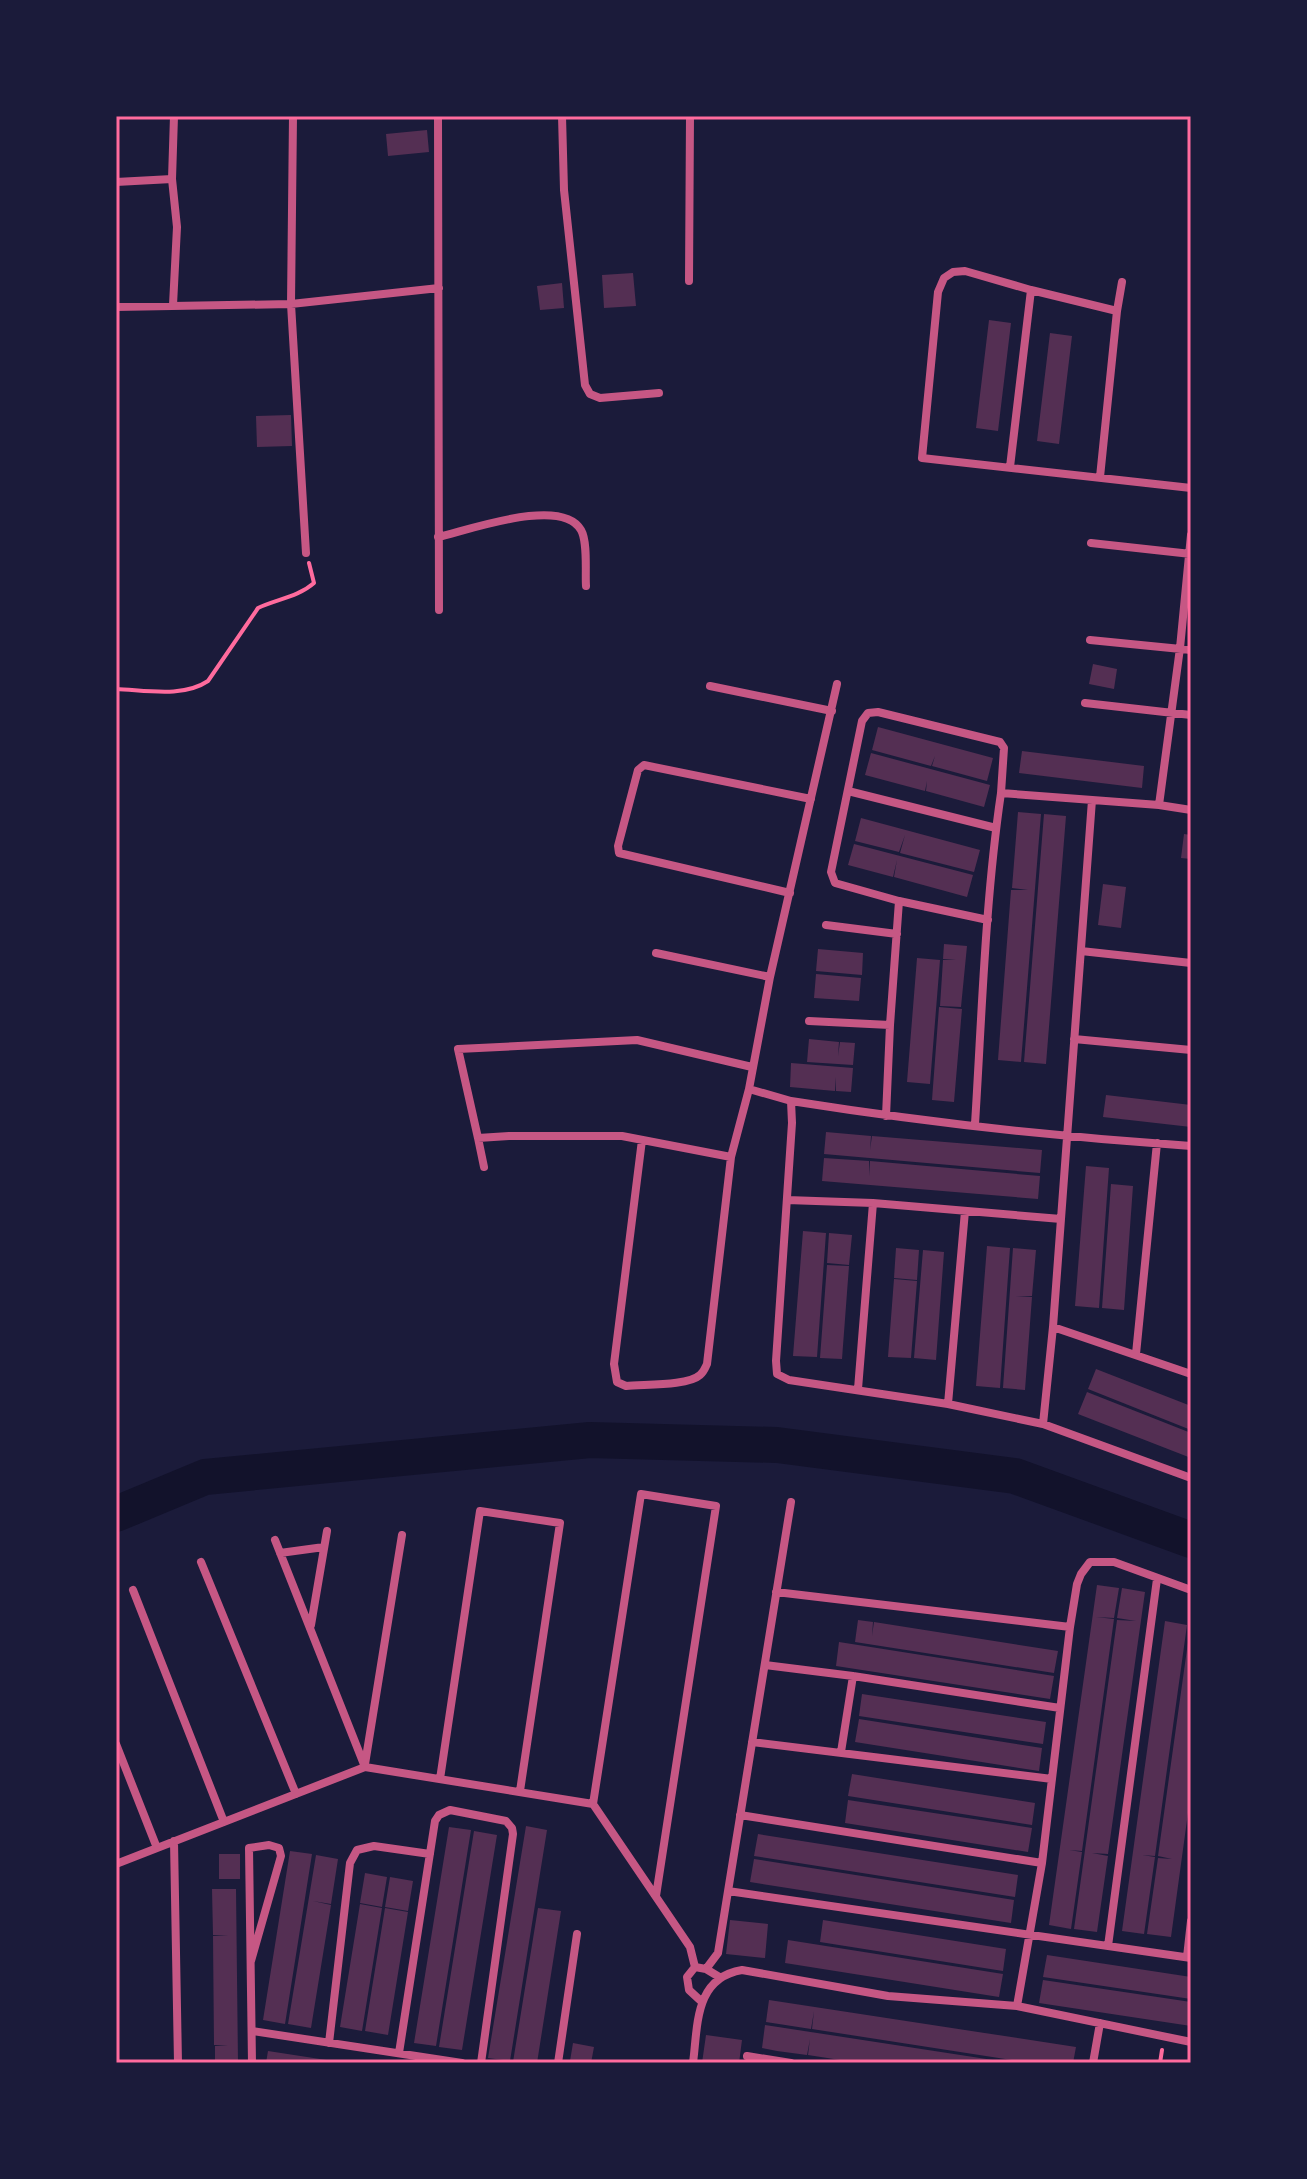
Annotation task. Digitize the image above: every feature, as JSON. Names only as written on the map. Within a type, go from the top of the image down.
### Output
[{"type":"street","points":[[173,305],[177,227],[172,179],[174,116]]},
{"type":"street","points":[[293,116],[291,304],[306,553]]},
{"type":"street","points":[[438,116],[439,610]]},
{"type":"street","points":[[562,116],[564,190],[585,385],[590,394],[600,398],[659,393]]},
{"type":"street","points":[[689,281],[690,116]]},
{"type":"street","points":[[116,182],[172,179]]},
{"type":"street","points":[[1117,311],[965,271],[953,272],[944,278],[938,292],[922,458],[1191,488]]},
{"type":"street","points":[[1100,477],[1122,282]]},
{"type":"street","points":[[116,307],[291,304],[439,288]]},
{"type":"street","points":[[1010,467],[1031,290]]},
{"type":"street","points":[[438,537],[524,516],[565,518],[576,523],[584,534],[586,586]]},
{"type":"street","points":[[1159,805],[1191,535]]},
{"type":"street","points":[[1091,543],[1190,554]]},
{"type":"street","points":[[1090,640],[1191,650]]},
{"type":"street","points":[[642,1140],[614,1364],[617,1382],[626,1386],[686,1381],[698,1377],[707,1364],[731,1157],[749,1089],[770,977],[837,684]]},
{"type":"street","points":[[710,686],[832,711]]},
{"type":"street","points":[[1085,703],[1191,715]]},
{"type":"street","points":[[975,1124],[988,920],[1004,748],[1000,742],[878,712],[868,713],[862,721],[831,872],[835,883],[899,901],[988,920]]},
{"type":"street","points":[[790,893],[619,853],[618,846],[638,770],[644,765],[811,799]]},
{"type":"street","points":[[848,791],[996,828]]},
{"type":"street","points":[[1001,793],[1191,810]]},
{"type":"street","points":[[1043,1424],[1092,800]]},
{"type":"street","points":[[886,1116],[899,901]]},
{"type":"street","points":[[826,925],[897,934]]},
{"type":"street","points":[[1081,951],[1191,963]]},
{"type":"street","points":[[656,953],[770,977]]},
{"type":"street","points":[[809,1021],[890,1025]]},
{"type":"street","points":[[1074,1039],[1191,1050]]},
{"type":"street","points":[[484,1167],[458,1049],[637,1040],[752,1067]]},
{"type":"street","points":[[749,1089],[791,1101],[886,1116],[1191,1146]]},
{"type":"street","points":[[791,1101],[777,1374],[789,1380],[948,1404],[1043,1424],[1191,1478]]},
{"type":"street","points":[[478,1138],[622,1136],[731,1157]]},
{"type":"street","points":[[1136,1354],[1157,1143]]},
{"type":"street","points":[[787,1200],[873,1203],[1061,1219]]},
{"type":"street","points":[[858,1389],[873,1203]]},
{"type":"street","points":[[948,1404],[965,1211]]},
{"type":"street","points":[[1053,1327],[1191,1374]]},
{"type":"street","points":[[656,1896],[716,1506],[641,1494],[593,1804],[690,1947],[695,1967]]},
{"type":"street","points":[[706,1969],[718,1953],[791,1502]]},
{"type":"street","points":[[440,1779],[480,1511],[560,1523],[520,1791]]},
{"type":"street","points":[[310,1629],[327,1531]]},
{"type":"street","points":[[365,1767],[402,1535]]},
{"type":"street","points":[[275,1540],[365,1767]]},
{"type":"street","points":[[280,1553],[324,1547]]},
{"type":"street","points":[[201,1562],[296,1794]]},
{"type":"street","points":[[1017,2006],[1042,1863],[1070,1627],[1081,1574],[1090,1562],[1114,1562],[1191,1590]]},
{"type":"street","points":[[1108,1946],[1157,1579]]},
{"type":"street","points":[[133,1590],[224,1822]]},
{"type":"street","points":[[776,1592],[1070,1627]]},
{"type":"street","points":[[765,1665],[1060,1708]]},
{"type":"street","points":[[841,1752],[853,1676]]},
{"type":"street","points":[[752,1742],[1052,1779]]},
{"type":"street","points":[[116,1744],[157,1848]]},
{"type":"street","points":[[116,1864],[365,1767],[593,1804]]},
{"type":"street","points":[[399,2053],[435,1821],[439,1815],[450,1810],[506,1821],[512,1828],[481,2063]]},
{"type":"street","points":[[740,1815],[1042,1863]]},
{"type":"street","points":[[174,1841],[178,2063]]},
{"type":"street","points":[[251,1961],[281,1856],[279,1848],[269,1845],[249,1848],[252,2063]]},
{"type":"street","points":[[329,2043],[350,1863],[357,1850],[374,1846],[430,1854]]},
{"type":"street","points":[[728,1891],[1189,1958],[1191,1921]]},
{"type":"street","points":[[558,2063],[577,1934]]},
{"type":"street","points":[[695,1967],[706,1969],[721,1978]]},
{"type":"street","points":[[695,1967],[687,1977],[689,1990],[702,2002]]},
{"type":"street","points":[[693,2063],[702,2002],[708,1988],[731,1972],[742,1970],[888,1996],[1017,2006],[1191,2042]]},
{"type":"street","points":[[1093,2063],[1100,2023]]},
{"type":"street","points":[[252,2031],[462,2063]]},
{"type":"street","points":[[747,2056],[791,2063]]},
{"type":"path","points":[[116,689],[185,691],[199,688],[208,681],[258,608],[294,596],[314,583],[306,553]]},
{"type":"building","points":[[427,130],[429,152],[388,156],[386,134]]},
{"type":"building","points":[[633,273],[636,306],[604,308],[602,275]]},
{"type":"building","points":[[562,283],[564,308],[540,310],[537,286]]},
{"type":"building","points":[[989,320],[1011,323],[998,431],[976,428]]},
{"type":"building","points":[[1050,333],[1072,336],[1059,444],[1037,441]]},
{"type":"building","points":[[291,415],[292,446],[257,447],[256,416]]},
{"type":"building","points":[[1093,664],[1117,669],[1114,689],[1089,684]]},
{"type":"building","points":[[878,727],[993,758],[987,781],[932,766],[935,756],[931,766],[872,750]]},
{"type":"building","points":[[1022,751],[1144,766],[1142,788],[1019,773]]},
{"type":"building","points":[[871,753],[990,785],[984,807],[926,791],[927,781],[925,791],[865,775]]},
{"type":"building","points":[[1018,812],[1041,814],[1021,1062],[998,1060],[1011,890],[1028,890],[1012,888]]},
{"type":"building","points":[[1044,814],[1066,816],[1046,1064],[1024,1062]]},
{"type":"building","points":[[861,818],[980,850],[974,872],[900,853],[905,835],[899,852],[855,841]]},
{"type":"building","points":[[1184,834],[1191,835],[1191,859],[1181,858]]},
{"type":"building","points":[[854,844],[973,875],[967,897],[894,877],[897,860],[893,877],[848,865]]},
{"type":"building","points":[[1103,884],[1126,887],[1121,928],[1098,925]]},
{"type":"building","points":[[944,944],[967,946],[961,1007],[940,1006],[943,960],[956,960],[943,959]]},
{"type":"building","points":[[818,949],[863,953],[862,975],[816,971]]},
{"type":"building","points":[[917,958],[940,960],[930,1084],[907,1082]]},
{"type":"building","points":[[816,974],[861,978],[859,1001],[814,998]]},
{"type":"building","points":[[939,1007],[962,1009],[954,1102],[932,1100]]},
{"type":"building","points":[[809,1039],[839,1042],[838,1056],[840,1042],[855,1043],[853,1065],[807,1062]]},
{"type":"building","points":[[791,1063],[853,1068],[851,1092],[836,1091],[836,1077],[835,1091],[790,1087]]},
{"type":"building","points":[[1106,1095],[1191,1105],[1191,1127],[1103,1117]]},
{"type":"building","points":[[826,1132],[871,1136],[870,1150],[872,1136],[1042,1150],[1040,1173],[824,1154]]},
{"type":"building","points":[[824,1158],[869,1161],[869,1176],[870,1161],[1040,1176],[1038,1199],[822,1181]]},
{"type":"building","points":[[1086,1166],[1109,1168],[1099,1308],[1075,1306]]},
{"type":"building","points":[[1111,1184],[1133,1186],[1124,1310],[1102,1308]]},
{"type":"building","points":[[803,1231],[826,1233],[817,1357],[793,1356]]},
{"type":"building","points":[[829,1233],[852,1235],[849,1265],[827,1263]]},
{"type":"building","points":[[987,1246],[1010,1248],[1000,1388],[976,1386]]},
{"type":"building","points":[[896,1248],[919,1250],[917,1280],[894,1278]]},
{"type":"building","points":[[1013,1248],[1036,1250],[1032,1296],[1016,1296],[1032,1297],[1025,1390],[1003,1388]]},
{"type":"building","points":[[923,1250],[944,1252],[936,1360],[914,1358]]},
{"type":"building","points":[[827,1265],[849,1266],[842,1359],[820,1358]]},
{"type":"building","points":[[894,1279],[917,1281],[911,1358],[888,1357]]},
{"type":"building","points":[[1096,1369],[1191,1406],[1191,1430],[1088,1389]]},
{"type":"building","points":[[1087,1392],[1191,1433],[1191,1458],[1078,1414]]},
{"type":"building","points":[[1097,1585],[1119,1588],[1114,1618],[1096,1617],[1114,1619],[1082,1851],[1069,1850],[1082,1852],[1071,1929],[1049,1925]]},
{"type":"building","points":[[1122,1588],[1145,1592],[1108,1854],[1092,1853],[1108,1856],[1097,1932],[1074,1929],[1117,1620],[1136,1621],[1117,1618]]},
{"type":"building","points":[[858,1620],[873,1622],[872,1636],[874,1622],[1058,1651],[1054,1673],[855,1642]]},
{"type":"building","points":[[1165,1621],[1187,1625],[1155,1856],[1142,1855],[1155,1857],[1144,1934],[1122,1931]]},
{"type":"building","points":[[1189,1635],[1191,1791],[1171,1937],[1147,1934],[1158,1858],[1172,1859],[1158,1856]]},
{"type":"building","points":[[839,1642],[1054,1676],[1050,1699],[836,1666]]},
{"type":"building","points":[[862,1694],[1046,1722],[1043,1744],[859,1716]]},
{"type":"building","points":[[859,1719],[1042,1748],[1039,1771],[855,1742]]},
{"type":"building","points":[[852,1774],[1035,1803],[1032,1825],[848,1796]]},
{"type":"building","points":[[848,1800],[1032,1828],[1028,1852],[845,1823]]},
{"type":"building","points":[[526,1826],[547,1830],[510,2061],[488,2058]]},
{"type":"building","points":[[449,1827],[471,1830],[436,2046],[414,2043]]},
{"type":"building","points":[[474,1831],[497,1835],[462,2050],[439,2047]]},
{"type":"building","points":[[758,1834],[1018,1875],[1015,1897],[754,1856]]},
{"type":"building","points":[[290,1851],[312,1854],[285,2024],[263,2020]]},
{"type":"building","points":[[219,1854],[240,1854],[240,1879],[219,1879]]},
{"type":"building","points":[[316,1855],[338,1859],[331,1904],[313,1901],[331,1905],[311,2028],[288,2024]]},
{"type":"building","points":[[754,1859],[1014,1900],[1011,1923],[750,1882]]},
{"type":"building","points":[[365,1873],[387,1877],[382,1907],[360,1903]]},
{"type":"building","points":[[390,1877],[413,1881],[408,1911],[385,1907]]},
{"type":"building","points":[[212,1889],[236,1889],[238,2063],[215,2063],[215,2046],[228,2045],[214,2045],[213,1936],[228,1935],[213,1935]]},
{"type":"building","points":[[360,1904],[382,1908],[362,2031],[340,2027]]},
{"type":"building","points":[[385,1908],[408,1912],[388,2035],[365,2031]]},
{"type":"building","points":[[538,1908],[561,1911],[537,2063],[513,2062]]},
{"type":"building","points":[[730,1920],[768,1924],[765,1958],[726,1954]]},
{"type":"building","points":[[823,1920],[1006,1949],[1003,1971],[820,1942]]},
{"type":"building","points":[[788,1940],[1003,1974],[999,1997],[785,1963]]},
{"type":"building","points":[[1047,1955],[1191,1977],[1191,1999],[1043,1977]]},
{"type":"building","points":[[1043,1980],[1191,2002],[1191,2026],[1039,2003]]},
{"type":"building","points":[[769,2000],[1076,2047],[1073,2063],[1031,2063],[812,2029],[814,2011],[811,2029],[766,2022]]},
{"type":"building","points":[[765,2025],[999,2063],[853,2062],[808,2055],[810,2039],[807,2055],[777,2051],[762,2048]]},
{"type":"building","points":[[706,2035],[742,2040],[739,2063],[702,2063]]},
{"type":"building","points":[[573,2043],[594,2047],[591,2063],[570,2061]]},
{"type":"building","points":[[268,2051],[333,2061],[333,2063],[266,2063]]},
{"type":"waterway","points":[[116,1514],[205,1477],[590,1440],[777,1445],[1015,1476],[1191,1540]]}]
